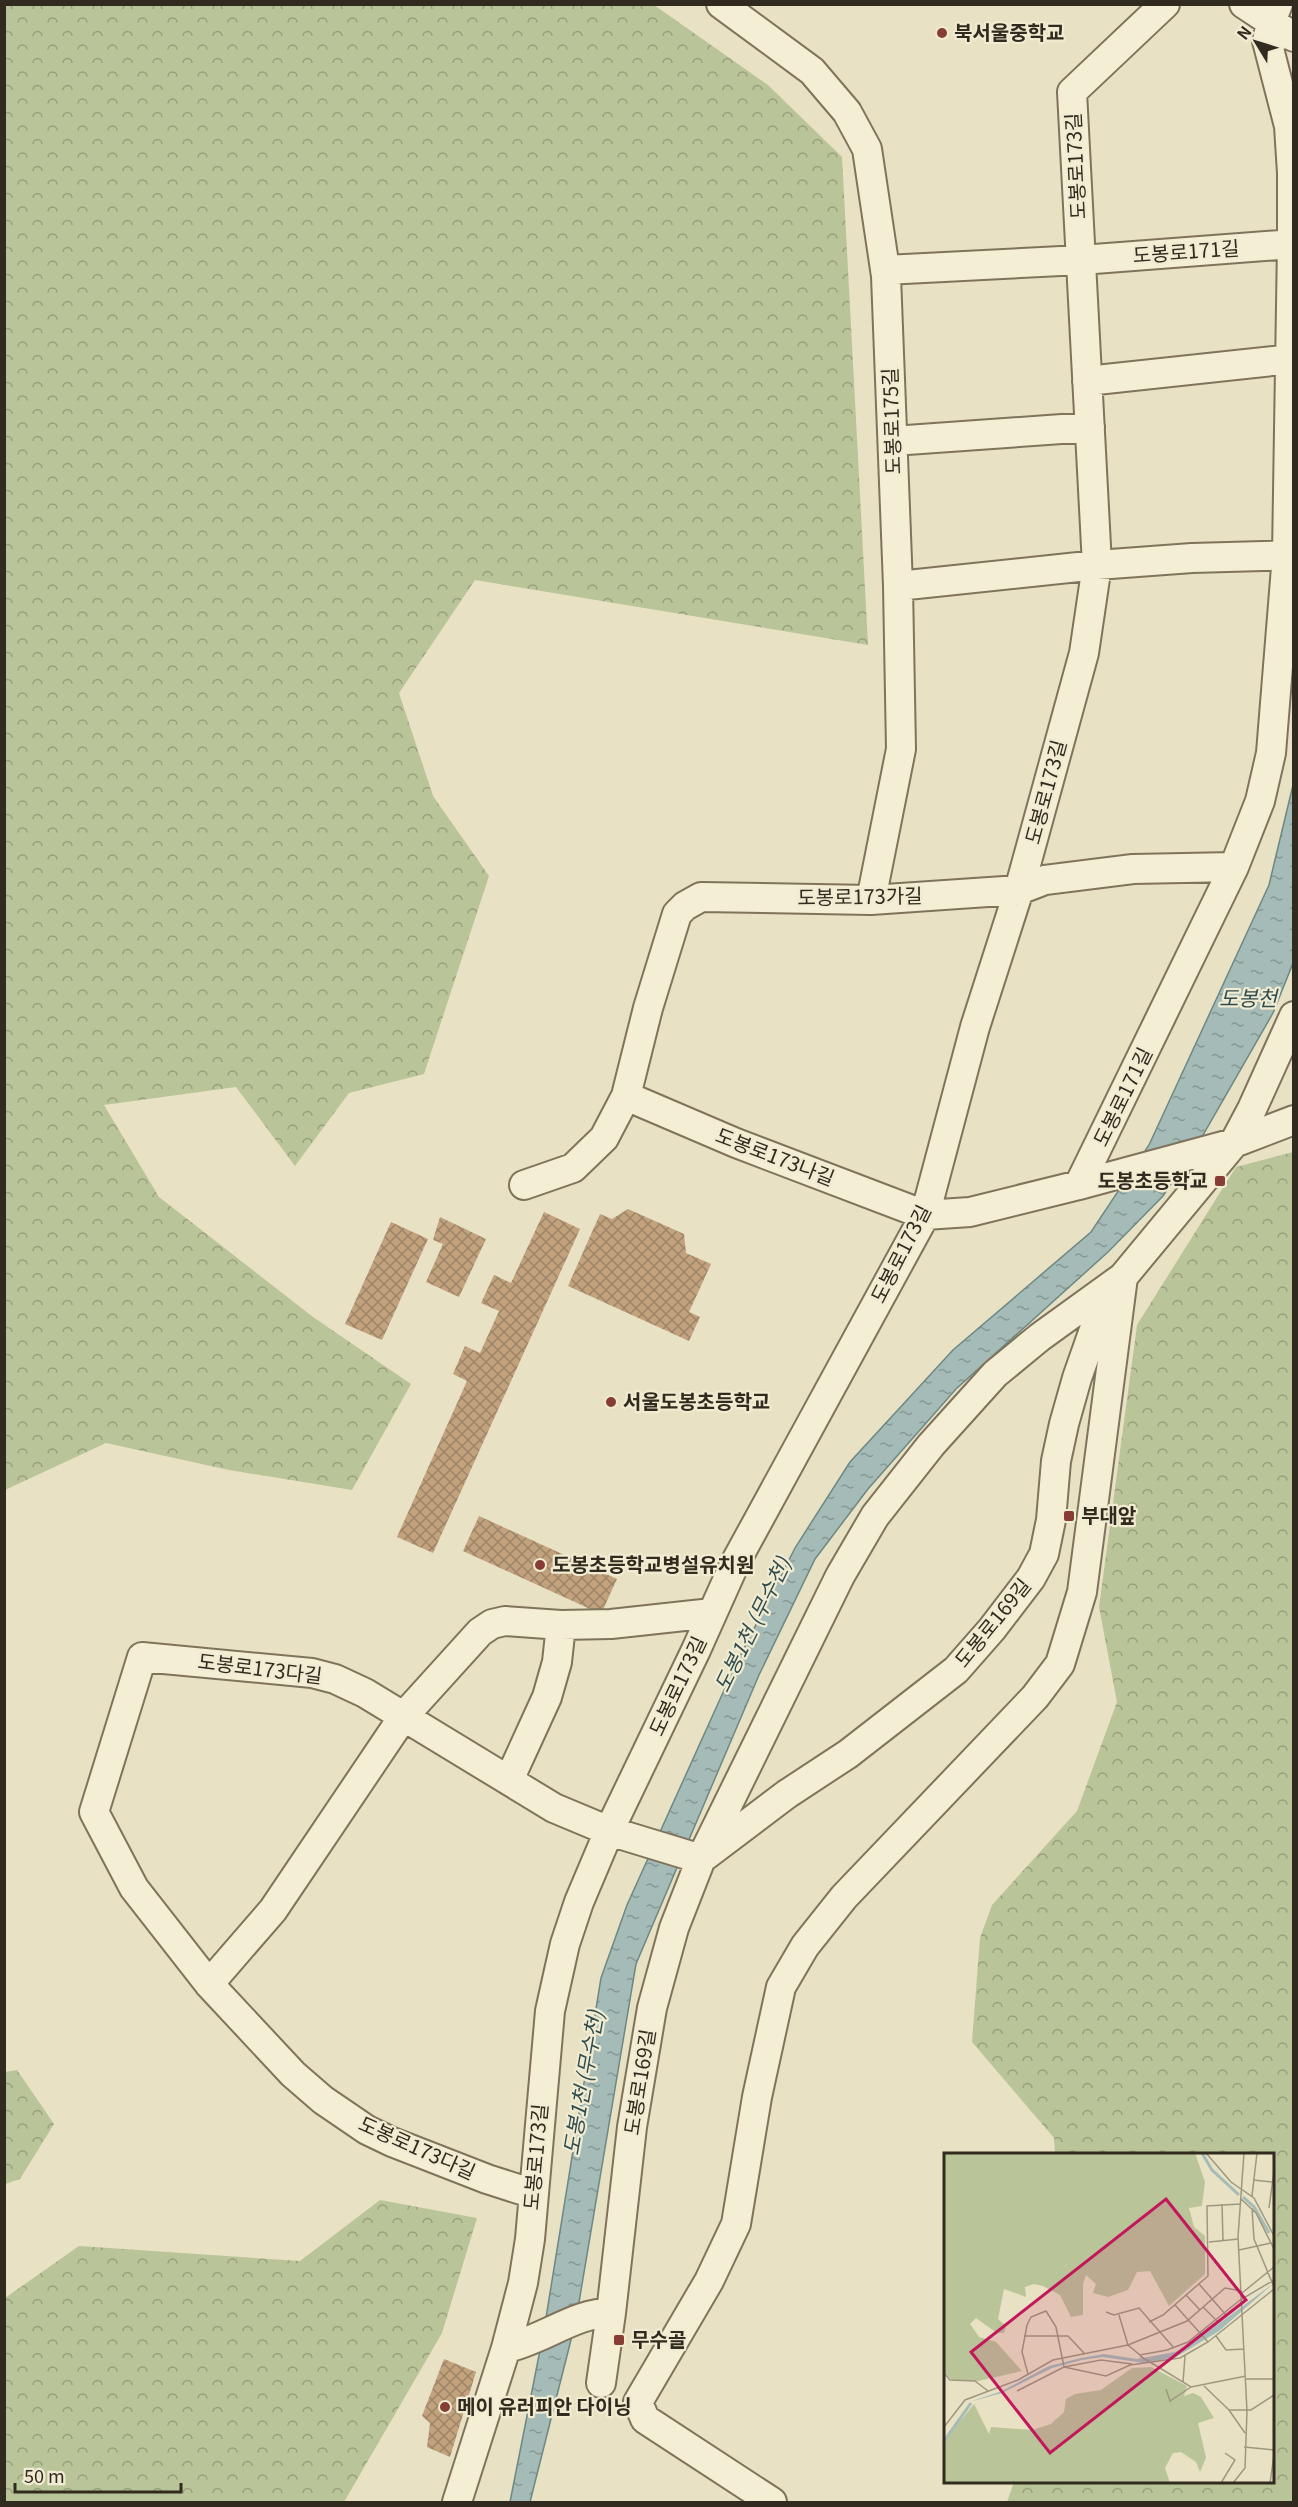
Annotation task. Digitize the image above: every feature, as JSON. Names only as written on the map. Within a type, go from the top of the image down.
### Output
[{"type":"street","name":"도봉로175길","points":[[721,4],[812,71],[847,112],[867,149],[885,270],[898,586],[901,749],[871,900]]},
{"type":"street","name":"도봉로173길","points":[[514,2346],[534,2194],[550,2011],[579,1902],[616,1833],[735,1563],[925,1215],[975,1027],[1019,890],[1084,653],[1098,565],[1072,92],[1165,4]]},
{"type":"street","points":[[1244,4],[1282,23]]},
{"type":"street","name":"도봉로171길","points":[[1090,1182],[1234,867],[1260,801],[1271,753],[1290,555],[1292,244],[1290,135],[1285,106],[1267,41],[1282,23]]},
{"type":"street","name":"도봉로171길","points":[[1081,260],[1292,244]]},
{"type":"street","points":[[885,270],[1081,260]]},
{"type":"street","points":[[1087,381],[1291,359]]},
{"type":"street","points":[[893,441],[1090,427]]},
{"type":"street","points":[[898,586],[1098,565],[1192,558],[1290,555]]},
{"type":"street","points":[[1019,890],[1045,880],[1133,869],[1234,867]]},
{"type":"street","name":"도봉로173가길","points":[[626,1096],[648,1008],[678,914],[685,906],[701,897],[871,900],[1019,890]]},
{"type":"street","name":"도봉로169길","points":[[697,1858],[848,1754],[956,1670],[992,1629],[1031,1578],[1044,1554],[1051,1520],[1056,1461],[1077,1378],[1096,1324],[1123,1277],[1228,1144],[1252,1109],[1293,1016]]},
{"type":"street","points":[[524,1185],[565,1172],[580,1163],[604,1138],[626,1096]]},
{"type":"street","name":"도봉로173나길","points":[[626,1096],[736,1143],[925,1215]]},
{"type":"street","points":[[925,1215],[970,1212],[1090,1182],[1228,1144],[1293,1120]]},
{"type":"street","points":[[772,2502],[645,2419],[638,2402],[709,2281],[736,2224],[757,2097],[781,1987],[805,1946],[844,1897],[1035,1697],[1060,1664],[1082,1592],[1123,1277]]},
{"type":"street","name":"도봉로169길","points":[[601,2384],[604,2313],[652,2008],[674,1928],[697,1858],[840,1576],[875,1516],[931,1445],[995,1374],[1040,1337],[1123,1277]]},
{"type":"street","points":[[208,1984],[273,1910],[403,1717],[463,1649],[492,1624],[506,1621],[561,1625],[611,1624],[712,1613]]},
{"type":"street","points":[[509,1780],[547,1697],[556,1662],[561,1625]]},
{"type":"street","name":"도봉로173다길","points":[[403,1717],[365,1693],[335,1679],[312,1673],[142,1657],[94,1812],[134,1888],[208,1984],[293,2074],[345,2116],[392,2142],[487,2179],[534,2194]]},
{"type":"street","points":[[403,1717],[554,1808],[616,1833],[697,1858]]},
{"type":"street","points":[[458,2502],[514,2346],[604,2313]]},
{"type":"green space","points":[[4,5],[654,5],[768,85],[842,157],[868,645],[475,580],[399,693],[433,796],[489,876],[424,1074],[349,1093],[295,1166],[236,1087],[104,1105],[159,1197],[313,1317],[411,1384],[352,1490],[229,1470],[106,1443],[5,1490]]},
{"type":"green space","points":[[1293,1152],[1293,2502],[1007,2502],[1014,2483],[1274,2483],[1274,2153],[1055,2153],[1054,2138],[972,2042],[980,1938],[992,1905],[1077,1811],[1117,1702],[1099,1607],[1137,1325],[1236,1167]]},
{"type":"green space","points":[[17,2070],[54,2124],[20,2179],[5,2184],[5,2072]]},
{"type":"green space","points":[[380,2200],[477,2218],[442,2333],[344,2502],[5,2502],[5,2298],[79,2246],[300,2261]]},
{"type":"water","name":"도봉천","points":[[1293,785],[1293,963],[1273,1013],[1203,1135],[1163,1196],[1108,1252],[956,1389],[868,1489],[815,1559],[759,1675],[636,1964],[576,2320],[530,2502],[510,2502],[544,2330],[601,1978],[627,1905],[735,1666],[795,1548],[850,1462],[953,1350],[1091,1232],[1149,1145],[1269,885]]},
{"type":"building","points":[[628,1209],[684,1234],[686,1253],[711,1264],[689,1312],[700,1317],[689,1341],[568,1286],[600,1214],[612,1219]]},
{"type":"building","points":[[544,1212],[580,1229],[433,1553],[397,1537],[467,1381],[453,1374],[465,1346],[480,1353],[499,1311],[481,1303],[494,1275],[511,1283]]},
{"type":"building","points":[[440,1217],[486,1239],[459,1297],[426,1282],[443,1244],[433,1240]]},
{"type":"building","points":[[391,1222],[428,1239],[382,1340],[345,1324]]},
{"type":"building","name":"도봉초등학교병설유치원","points":[[479,1516],[617,1579],[601,1614],[463,1551]]},
{"type":"building","name":"메이 유러피안 다이닝","points":[[444,2359],[476,2372],[450,2457],[427,2447],[430,2423],[422,2416]]},
{"type":"place","name":"북서울중학교","points":[[942,33]]},
{"type":"place","name":"도봉초등학교","points":[[1220,1181]]},
{"type":"place","name":"서울도봉초등학교","points":[[611,1402]]},
{"type":"place","name":"부대앞","points":[[1069,1516]]},
{"type":"place","name":"도봉초등학교병설유치원","points":[[540,1565]]},
{"type":"place","name":"무수골","points":[[619,2340]]},
{"type":"place","name":"메이 유러피안 다이닝","points":[[445,2407]]},
{"type":"water label","name":"도봉1천 (무수천)","points":[[753,1625]]},
{"type":"water label","name":"도봉1천 (무수천)","points":[[584,2083]]}]
